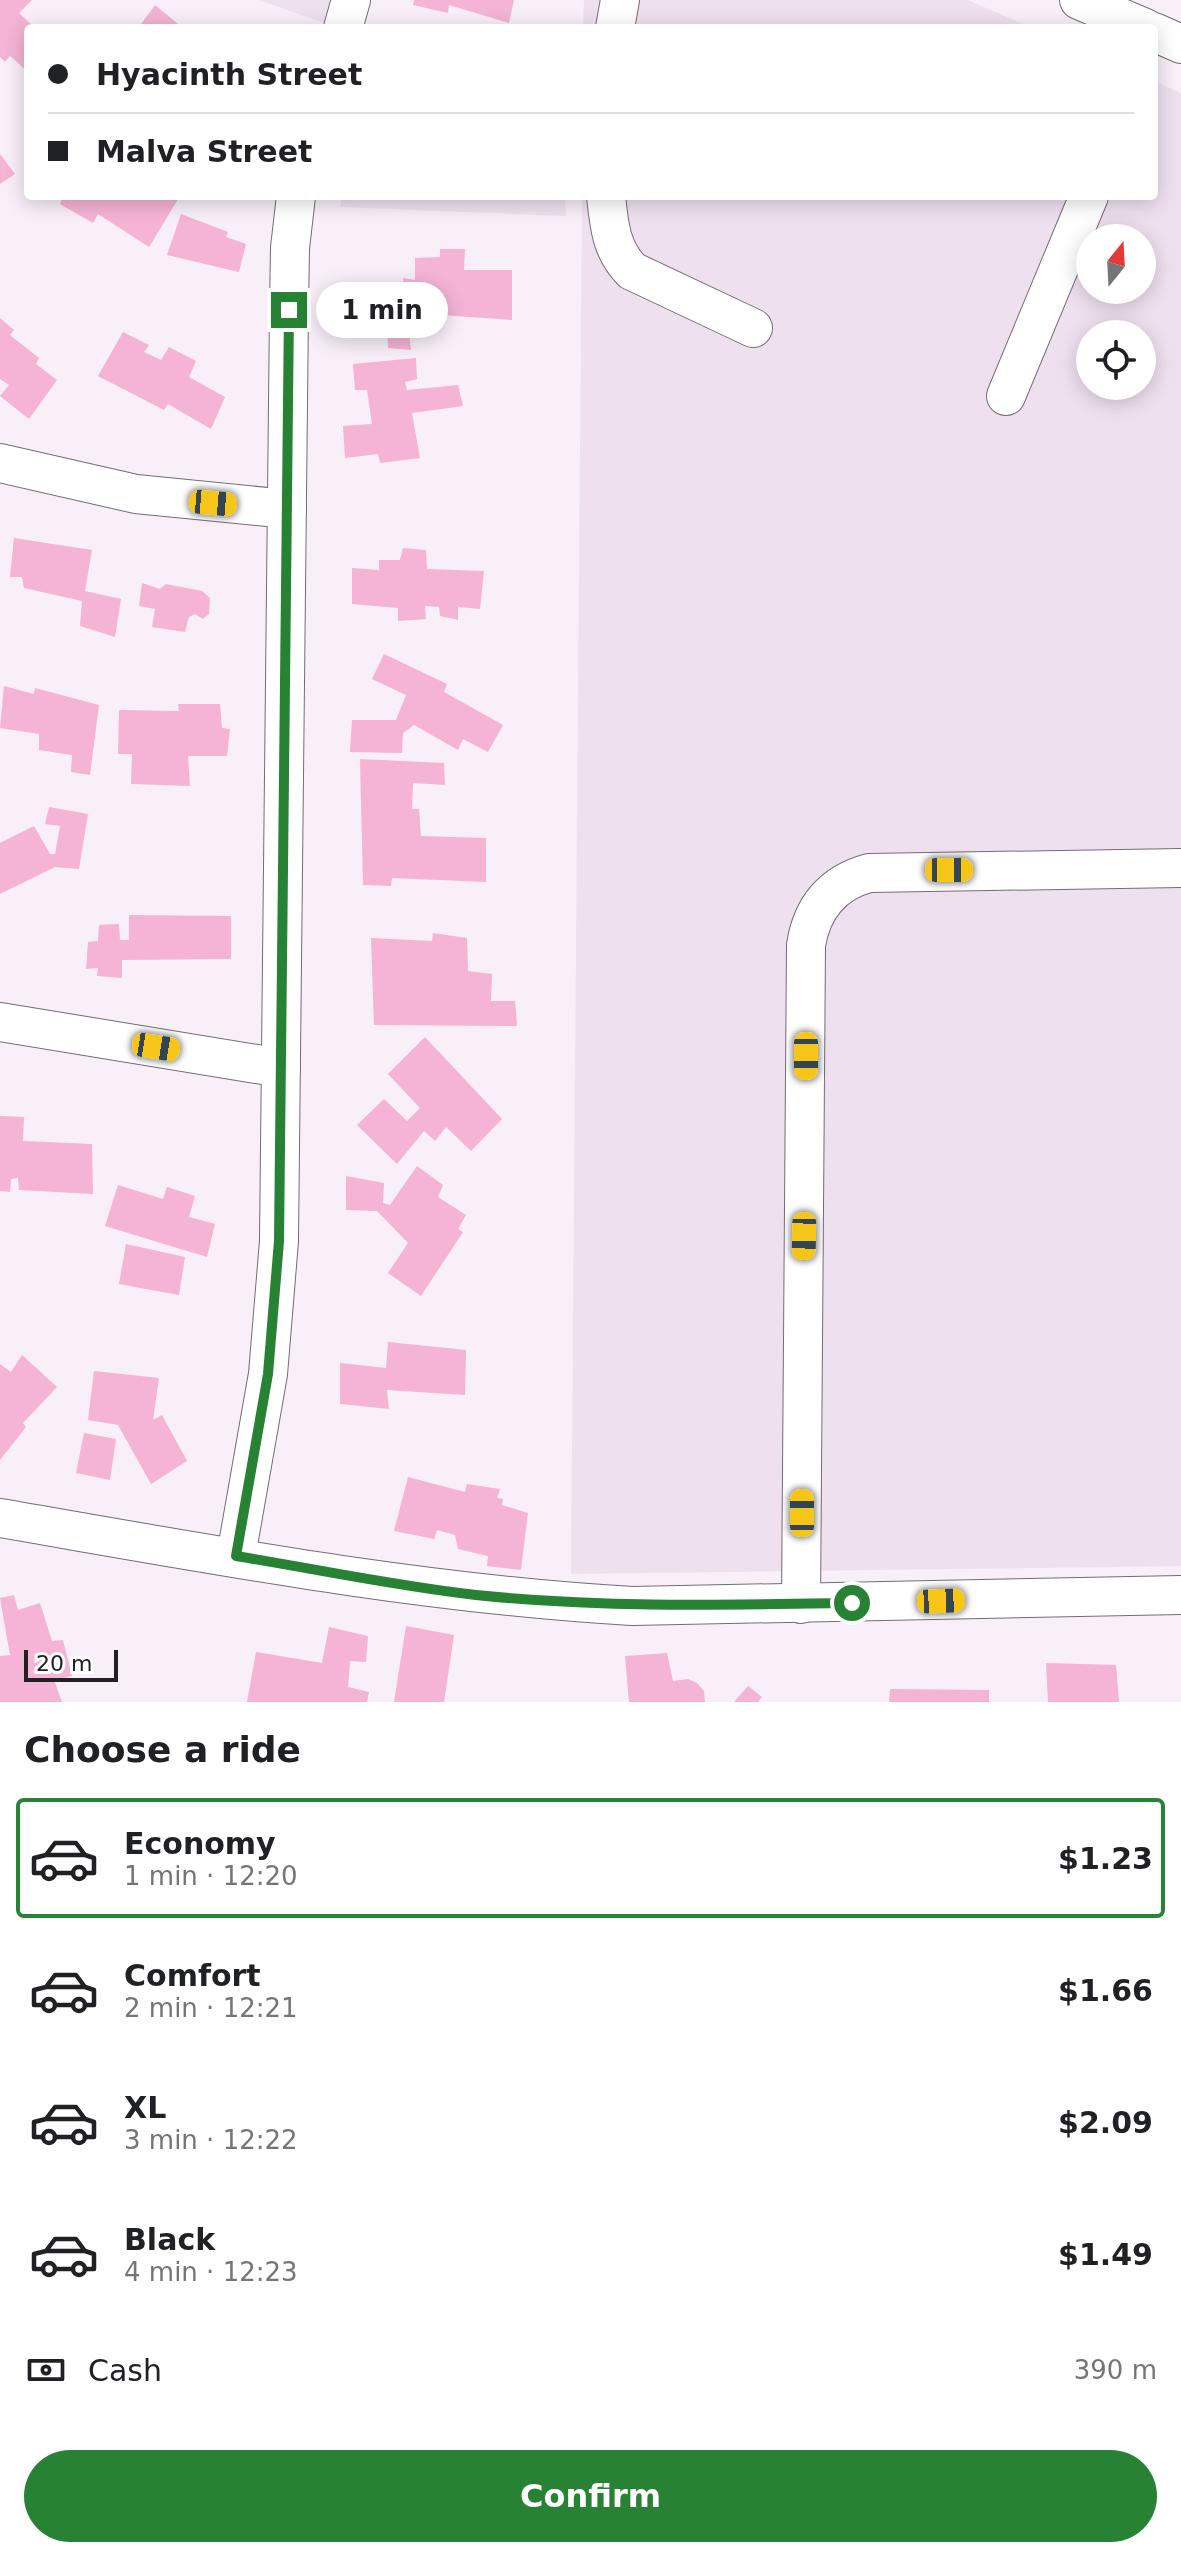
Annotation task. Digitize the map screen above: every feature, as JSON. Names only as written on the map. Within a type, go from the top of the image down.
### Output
[{"type":"street","points":[[344,24],[351,0]]},
{"type":"street","points":[[616,24],[620,0]]},
{"type":"street","points":[[1079,0],[1142,24]]},
{"type":"street","points":[[236,1556],[266,1389],[276,1304],[290,248],[296,200]]},
{"type":"street","points":[[607,200],[614,244],[620,259],[632,271],[753,328]]},
{"type":"street","points":[[1006,396],[1087,200]]},
{"type":"street","points":[[0,463],[136,494],[287,509]]},
{"type":"street","points":[[801,1604],[806,945],[814,915],[838,886],[869,873],[1181,868]]},
{"type":"street","points":[[0,1022],[281,1068]]},
{"type":"street","points":[[0,1518],[473,1595],[556,1602],[632,1606],[1181,1595]]},
{"type":"shaded area","points":[[259,0],[335,0],[327,24]]},
{"type":"shaded area","points":[[584,0],[968,0],[1023,24],[583,24]]},
{"type":"shaded area","points":[[1158,83],[1181,93],[1181,1566],[571,1574],[582,200],[1158,200]]},
{"type":"shaded area","points":[[341,200],[565,200],[566,216],[340,207]]},
{"type":"building","points":[[0,0],[32,0],[19,13],[31,24],[24,24],[24,68],[10,56],[5,62],[0,57]]},
{"type":"building","points":[[414,0],[514,0],[509,23],[449,5],[448,13],[413,5]]},
{"type":"building","points":[[155,5],[178,24],[141,24]]},
{"type":"building","points":[[0,154],[15,174],[0,184]]},
{"type":"building","points":[[62,200],[178,200],[149,247],[98,214],[93,223],[60,204]]},
{"type":"building","points":[[181,214],[228,232],[226,237],[246,244],[239,272],[167,255]]},
{"type":"building","points":[[440,249],[465,249],[464,270],[512,270],[512,320],[426,314],[429,330],[409,331],[411,350],[388,348],[387,328],[373,330],[374,286],[404,289],[403,278],[415,280],[415,258],[440,257]]},
{"type":"building","points":[[0,318],[14,330],[10,335],[39,358],[36,364],[57,380],[29,419],[0,396],[9,385],[0,379]]},
{"type":"building","points":[[123,332],[149,345],[144,352],[161,360],[169,347],[196,361],[189,377],[225,397],[211,429],[168,404],[164,410],[98,376]]},
{"type":"building","points":[[416,358],[417,379],[405,382],[407,390],[458,385],[463,406],[412,413],[420,458],[380,463],[378,454],[345,458],[343,426],[372,424],[367,390],[355,390],[353,364]]},
{"type":"building","points":[[14,538],[92,550],[85,591],[121,599],[115,637],[80,626],[82,601],[24,588],[22,577],[10,577]]},
{"type":"building","points":[[403,548],[426,550],[427,569],[484,571],[480,609],[458,607],[458,620],[440,616],[439,607],[425,606],[426,619],[398,621],[398,608],[352,604],[352,568],[379,570],[379,560],[400,560]]},
{"type":"building","points":[[142,583],[160,589],[166,584],[202,591],[210,598],[209,614],[203,619],[195,614],[189,617],[185,632],[152,627],[155,609],[139,606]]},
{"type":"building","points":[[384,654],[447,684],[444,692],[503,725],[488,752],[463,739],[458,750],[414,725],[403,733],[402,753],[350,752],[352,720],[396,720],[406,695],[372,679]]},
{"type":"building","points":[[4,686],[34,694],[35,688],[99,705],[90,775],[71,772],[72,755],[39,750],[39,734],[0,728]]},
{"type":"building","points":[[178,704],[220,704],[222,728],[230,729],[227,756],[188,756],[190,786],[131,784],[132,754],[118,754],[119,710],[179,711]]},
{"type":"building","points":[[360,759],[444,763],[445,785],[413,783],[412,809],[419,809],[421,836],[486,838],[486,882],[392,878],[391,886],[363,885]]},
{"type":"building","points":[[49,807],[88,814],[79,869],[55,867],[0,894],[0,843],[34,826],[50,854],[55,854],[60,826],[45,824]]},
{"type":"building","points":[[129,915],[231,916],[231,959],[122,960],[122,978],[97,976],[98,968],[86,969],[88,942],[98,941],[99,925],[119,924],[120,940],[129,940]]},
{"type":"building","points":[[433,933],[467,938],[468,971],[492,974],[491,1001],[515,1001],[517,1026],[374,1025],[371,938],[432,941]]},
{"type":"building","points":[[425,1037],[502,1119],[471,1151],[446,1127],[435,1141],[424,1131],[397,1164],[357,1125],[384,1099],[407,1121],[420,1108],[388,1074]]},
{"type":"building","points":[[0,1116],[24,1117],[23,1141],[92,1144],[93,1194],[19,1190],[18,1178],[11,1179],[10,1192],[0,1191]]},
{"type":"building","points":[[417,1166],[443,1185],[438,1197],[466,1215],[458,1229],[463,1232],[421,1296],[388,1273],[408,1243],[377,1211],[346,1210],[346,1176],[384,1183],[383,1203],[390,1205]]},
{"type":"building","points":[[118,1185],[163,1199],[167,1187],[195,1196],[189,1217],[215,1224],[207,1257],[105,1226]]},
{"type":"building","points":[[126,1244],[185,1257],[179,1295],[119,1284]]},
{"type":"building","points":[[388,1342],[466,1350],[465,1395],[387,1390],[389,1409],[340,1404],[340,1363],[386,1368]]},
{"type":"building","points":[[22,1355],[57,1387],[23,1423],[26,1427],[0,1460],[0,1364],[11,1372]]},
{"type":"building","points":[[94,1371],[159,1378],[153,1420],[162,1415],[187,1461],[151,1484],[118,1425],[88,1420]]},
{"type":"building","points":[[84,1433],[116,1439],[110,1480],[76,1473]]},
{"type":"building","points":[[408,1477],[465,1492],[467,1484],[500,1489],[497,1498],[503,1499],[502,1505],[528,1513],[521,1570],[487,1566],[488,1556],[458,1549],[455,1535],[437,1530],[434,1539],[394,1531]]},
{"type":"building","points":[[14,1595],[18,1610],[40,1603],[52,1641],[63,1640],[72,1676],[54,1680],[62,1702],[0,1702],[0,1656],[10,1655],[0,1598]]},
{"type":"building","points":[[406,1626],[454,1635],[444,1702],[394,1702]]},
{"type":"building","points":[[329,1627],[368,1636],[366,1662],[350,1661],[348,1687],[369,1692],[367,1702],[247,1702],[256,1652],[322,1663]]},
{"type":"building","points":[[667,1653],[673,1681],[688,1679],[697,1683],[704,1691],[705,1702],[629,1702],[625,1656]]},
{"type":"building","points":[[1046,1663],[1116,1665],[1119,1702],[1048,1702]]},
{"type":"building","points":[[748,1686],[762,1697],[758,1702],[734,1702]]},
{"type":"building","points":[[890,1689],[989,1690],[989,1702],[889,1702]]},
{"type":"route","points":[[289,310],[279,1241],[268,1374],[236,1556],[473,1595],[556,1602],[632,1606],[852,1603]]}]
